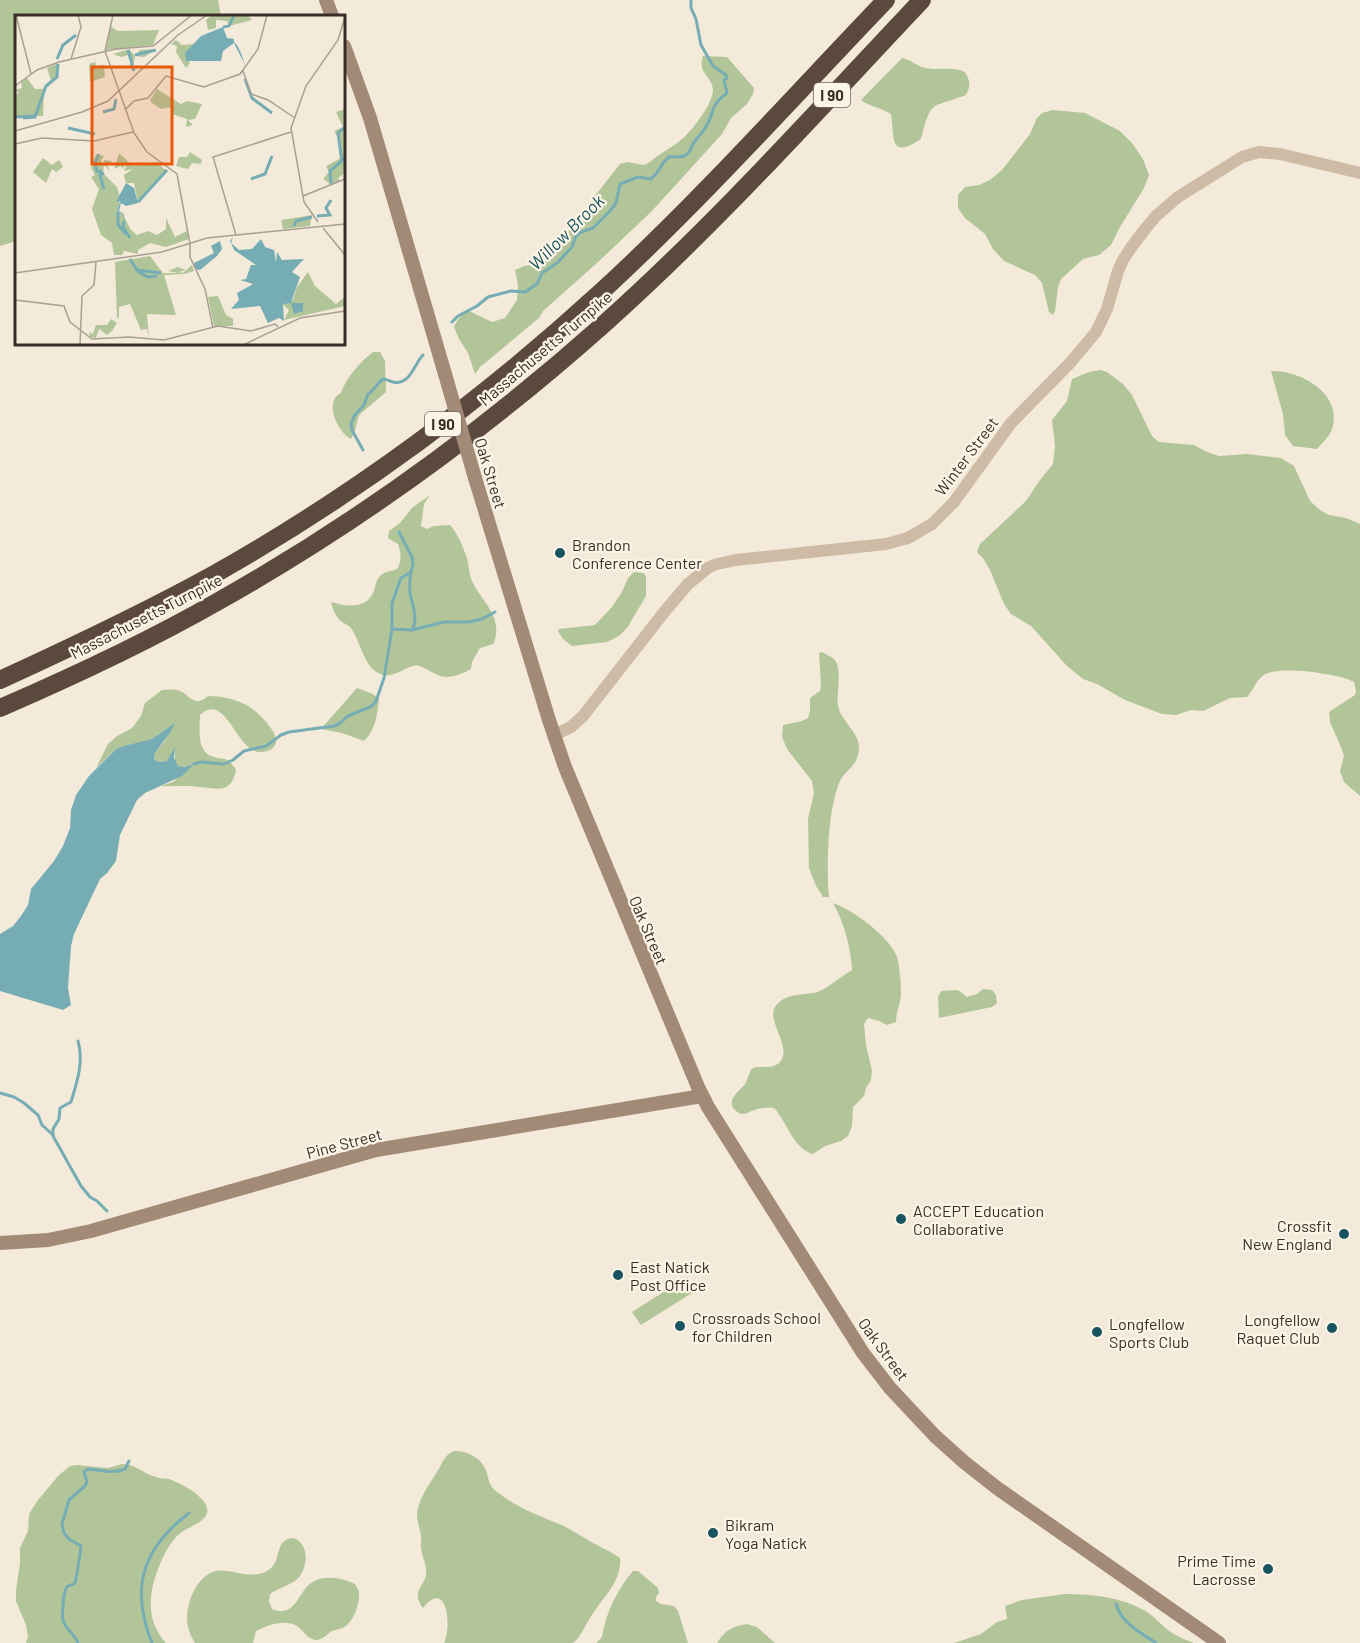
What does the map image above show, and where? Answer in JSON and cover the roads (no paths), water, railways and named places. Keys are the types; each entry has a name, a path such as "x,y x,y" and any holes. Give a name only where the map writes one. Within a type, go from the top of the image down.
{"highway":[{"name":"Massachusetts Turnpike","path":"0,680 125,622 244,556 360,483 470,404 567,323 650,246 886,0"},
{"name":"Massachusetts Turnpike","path":"0,708 115,656 217,603 334,531 419,474 474,432 555,367 673,260 922,0"}],"main road":[{"path":"326,0 332,15"},
{"name":"Oak Street","path":"345,49 376,138 475,478 554,735 582,812 702,1096 862,1353 906,1406 941,1441 980,1474 1219,1643"},
{"name":"Pine Street","path":"0,1243 48,1240 81,1234 388,1148 702,1096"}],"street":[{"name":"Winter Street","path":"554,735 571,727 583,716 688,584 709,567 736,560 886,544 916,534 942,516 1011,423 1070,363 1096,332 1107,309 1118,271 1130,249 1156,216 1178,196 1242,157 1259,152 1280,154 1360,173"}],"water":[{"path":"175,723 155,753 154,759 158,762 167,761 175,747 174,758 178,766 194,764 182,776 145,793 137,800 120,835 116,861 100,879 74,934 68,988 71,1005 63,1010 0,991 0,934 13,926 21,916 28,905 31,889 63,846 70,828 71,810 76,795 89,776 116,749 152,739"}],"waterway":[{"name":"Willow Brook","path":"452,322 488,297 511,291 525,292 537,284 542,273 557,263 572,247 579,233 593,228 610,211 616,203 620,184 638,177 651,179 669,157 682,157 690,151 706,127 717,103 727,93 724,80 727,78 726,75 713,66 701,45 691,0"},
{"name":"Willow Brook","path":"363,450 352,430 351,424 354,416 364,405 368,394 383,379 393,382 404,381 423,355"},
{"name":"Willow Brook","path":"194,764 201,762 224,764 244,751 266,746 281,735 334,726 348,716 372,706 384,678 392,629 392,603 401,578 411,572 413,565 412,557 399,532"},
{"path":"411,572 410,590 415,615 413,628"},
{"path":"392,629 412,630 444,622 469,622 482,619 495,612"},
{"name":"Willow Brook","path":"78,1041 79,1072 71,1102 60,1108 53,1136 81,1186 107,1211"},
{"path":"0,1093 24,1103 38,1115 42,1125 53,1135"},
{"name":"Willow Brook","path":"78,1643 64,1623 63,1608 66,1589 75,1583 81,1546 69,1539 64,1533 62,1524 69,1500 87,1482 84,1472 88,1469 111,1471 125,1469 129,1461"},
{"path":"152,1643 142,1605 145,1571 160,1541 189,1513"},
{"path":"1116,1604 1127,1622 1156,1643"}],"place":[{"name":"Brandon Conference Center","path":"560,553"},
{"name":"ACCEPT Education Collaborative","path":"901,1219"},
{"name":"Crossfit New England","path":"1344,1234"},
{"name":"East Natick Post Office","path":"618,1275"},
{"name":"Crossroads School for Children","path":"680,1326"},
{"name":"Longfellow Raquet Club","path":"1332,1328"},
{"name":"Longfellow Sports Club","path":"1097,1332"},
{"name":"Bikram Yoga Natick","path":"713,1533"},
{"name":"Prime Time Lacrosse","path":"1268,1569"}]}
